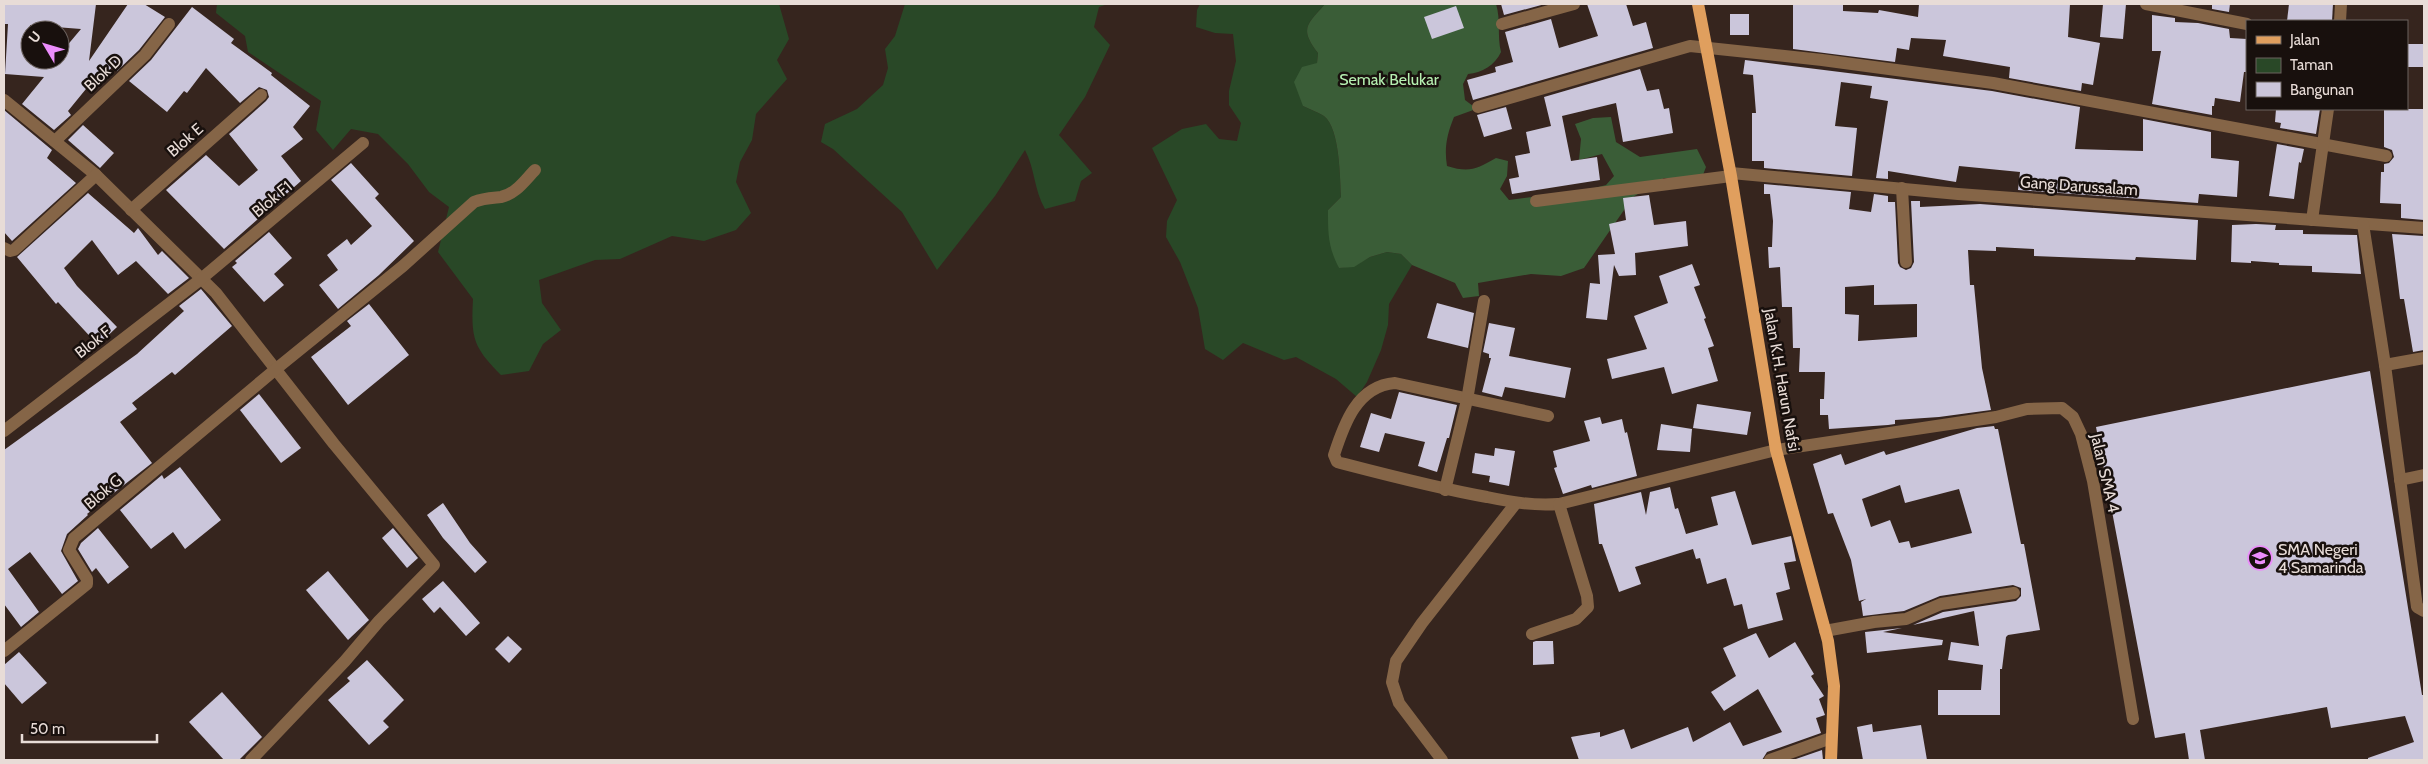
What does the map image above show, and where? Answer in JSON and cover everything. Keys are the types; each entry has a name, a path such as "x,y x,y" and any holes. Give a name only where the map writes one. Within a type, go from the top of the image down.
{"main road":[{"name":"Jalan K.H. Harun Nafsi","path":"1698,4 1731,174 1776,450 1827,636 1834,686 1831,760"}],"street":[{"path":"1502,24 1574,4"},
{"path":"2146,4 2246,24"},
{"path":"2340,20 2341,4"},
{"name":"Blok D","path":"55,141 145,55 169,24"},
{"path":"1478,107 1690,46 1822,60 1992,83 2322,146 2386,156"},
{"name":"Blok E","path":"131,210 261,95"},
{"path":"4,100 96,175 216,294 434,565 379,621 340,666 251,760"},
{"path":"2312,220 2328,110"},
{"name":"Blok F1","path":"201,279 363,143"},
{"path":"276,369 422,250 474,202 485,197 503,197 516,190 535,170"},
{"name":"Gang Darussalam","path":"1536,201 1731,174 2424,228"},
{"path":"4,248 10,252 14,250 96,175"},
{"path":"1902,188 1906,262"},
{"path":"2363,224 2385,365 2417,607 2424,611"},
{"name":"Blok F","path":"4,431 201,279"},
{"path":"1445,490 1467,400 1484,301"},
{"path":"2385,365 2424,358"},
{"name":"Blok G","path":"4,651 87,584 87,579 68,550 74,538 276,369"},
{"path":"1548,416 1394,383 1383,384 1373,388 1349,414 1334,455 1337,462 1445,490 1530,506 1559,504 1776,450"},
{"name":"Jalan SMA 4","path":"1776,450 1996,417 2027,409 2055,407 2067,411 2081,434 2093,481 2133,719"},
{"path":"2400,480 2424,475"},
{"path":"1442,760 1399,704 1392,682 1396,661 1422,623 1516,503"},
{"path":"1532,634 1576,619 1588,608 1587,596 1559,504"},
{"path":"1827,636 1874,622 1906,619 1941,604 2014,593"},
{"path":"1770,760 1831,738"}],"green space":[{"path":"217,4 779,4 789,39 777,60 787,79 756,114 752,140 740,162 736,182 751,213 736,230 704,241 672,236 620,259 595,260 539,280 542,303 561,330 543,344 529,371 501,375 479,349 476,341 473,323 473,299 438,252 449,207 429,192 408,164 378,134 351,129 333,150 316,130 321,101 248,52 245,36 216,13"},
{"path":"905,4 1108,4 1099,7 1094,27 1110,45 1085,97 1059,135 1092,173 1081,181 1075,201 1045,209 1041,202 1025,150 995,196 937,270 902,212 833,149 821,142 825,124 857,109 883,85 888,68 885,49 895,36"},
{"path":"1200,4 1325,4 1308,27 1309,38 1318,53 1317,63 1303,106 1324,116 1329,122 1336,142 1341,197 1328,210 1339,268 1354,266 1370,257 1387,252 1401,254 1412,265 1389,304 1388,325 1381,350 1367,382 1357,397 1336,379 1296,357 1284,360 1243,343 1223,360 1205,349 1198,308 1180,262 1166,237 1167,221 1177,200 1152,148 1182,129 1206,124 1219,139 1237,141 1241,123 1229,105 1229,91 1236,61 1233,34 1215,33 1196,27 1197,10"},
{"name":"Semak Belukar","path":"1325,4 1496,4 1501,52 1488,67 1468,74 1463,84 1465,100 1473,106 1498,101 1454,117 1447,141 1446,159 1447,166 1461,169 1473,169 1496,158 1508,161 1507,176 1500,189 1509,200 1587,190 1606,185 1614,176 1602,154 1579,160 1581,139 1575,124 1593,118 1611,117 1616,142 1640,157 1697,149 1706,167 1701,180 1664,178 1633,197 1584,268 1561,276 1531,274 1478,283 1479,296 1463,298 1455,283 1412,265 1401,254 1387,252 1370,257 1354,267 1339,268 1329,240 1328,226 1328,210 1341,197 1336,142 1329,122 1324,116 1303,106 1294,82 1302,67 1317,63 1318,53 1312,45 1307,32 1310,22"}],"building":[{"path":"4,4 96,4 89,61 128,4 144,4 165,17 139,50 117,71 112,67 104,77 99,73 68,111 71,115 54,130 22,104 44,77 5,74 8,24 4,24"},
{"path":"1501,4 1545,4 1504,15"},
{"path":"1587,4 1626,4 1633,26 1646,22 1653,48 1473,100 1467,80 1496,72 1495,67 1513,62 1505,32 1551,19 1559,48 1598,36"},
{"path":"1793,4 1843,4 1843,11 1878,13 1879,10 1918,17 1919,4 2070,4 2068,37 2100,43 2093,85 2082,83 2081,91 2009,78 2010,67 1943,56 1946,40 1911,38 1909,50 1897,48 1895,62 1793,49"},
{"path":"2103,4 2126,4 2123,39 2100,37"},
{"path":"2212,4 2230,4 2229,12 2212,9"},
{"path":"2289,4 2333,4 2332,20 2287,20"},
{"path":"1456,6 1464,28 1432,39 1424,17"},
{"path":"192,7 234,39 231,43 272,73 271,75 310,106 293,127 303,139 281,156 301,181 224,249 166,190 206,155 239,186 258,170 229,134 266,101 269,97 267,90 259,87 240,103 206,68 187,93 184,91 167,112 129,81 151,60"},
{"path":"1730,14 1749,14 1749,35 1730,35"},
{"path":"2152,15 2175,18 2175,22 2198,23 2229,29 2230,38 2246,39 2246,72 2244,72 2240,102 2215,98 2214,106 2212,106 2212,115 2152,104 2161,51 2152,51"},
{"path":"2408,44 2424,44 2424,67 2408,67"},
{"path":"1745,60 1992,91 2080,107 2075,149 2143,151 2143,119 2211,132 2211,158 2239,161 2237,197 2199,194 2198,203 2018,190 2020,172 1959,166 1956,182 1888,171 1888,179 1876,178 1888,101 1870,98 1872,86 1841,82 1835,126 1857,128 1852,176 1764,168 1764,161 1752,161 1752,113 1756,113 1753,75 1743,74"},
{"path":"1640,69 1647,91 1659,89 1664,109 1669,108 1673,133 1623,142 1616,103 1562,116 1571,161 1597,157 1600,180 1512,194 1509,179 1519,177 1515,156 1530,153 1526,132 1551,126 1544,97"},
{"path":"1506,107 1512,129 1484,137 1477,115"},
{"path":"2424,109 2424,220 2401,218 2401,204 2380,203 2381,172 2384,172 2384,164 2389,163 2394,157 2392,150 2384,147 2384,110"},
{"path":"4,110 52,150 47,158 76,183 12,241 4,232"},
{"path":"2276,110 2320,110 2316,134 2280,128 2281,123 2275,122"},
{"path":"83,125 114,153 100,168 68,140"},
{"path":"2277,144 2304,149 2301,163 2299,162 2294,199 2269,196"},
{"path":"351,163 379,194 375,198 414,241 379,275 338,309 319,285 338,270 327,255 347,239 351,245 372,226 331,180"},
{"path":"1764,184 1851,192 1849,209 1871,212 1874,194 1888,196 1888,202 1895,202 1898,263 1900,267 1906,270 1911,268 1914,262 1911,201 1920,201 1920,207 1980,204 2198,220 2196,260 2136,257 2135,260 2034,256 2034,249 1996,247 1996,251 1968,250 1970,285 1974,285 1982,368 1991,410 1939,417 1895,420 1895,424 1888,425 1829,429 1828,415 1820,415 1820,399 1824,399 1825,372 1799,372 1800,348 1793,348 1792,307 1782,307 1780,267 1769,268 1768,247 1772,247 1773,221 1770,194 1764,194","holes":["1874,285 1874,305 1917,304 1917,337 1858,341 1859,315 1845,314 1845,287"]},
{"path":"88,193 134,233 138,228 158,255 162,251 189,278 168,294 136,261 118,275 92,240 64,268 77,286 117,327 98,345 58,302 56,304 17,257"},
{"path":"1649,195 1654,225 1686,221 1688,246 1635,253 1636,275 1619,276 1614,265 1607,320 1586,318 1590,283 1600,284 1598,255 1615,254 1609,224 1626,220 1623,198"},
{"path":"2232,225 2276,225 2275,230 2303,230 2303,234 2357,235 2361,274 2312,272 2312,266 2279,265 2279,263 2251,261 2251,263 2231,262"},
{"path":"269,232 292,258 274,274 284,285 264,302 232,267 237,263 235,261"},
{"path":"2392,234 2424,236 2424,350 2413,352 2404,299 2400,299"},
{"path":"1692,264 1700,285 1694,287 1714,346 1708,348 1718,381 1672,394 1664,367 1612,379 1607,359 1647,349 1634,316 1668,303 1659,276"},
{"path":"201,289 232,326 175,375 172,372 132,403 137,409 120,422 152,463 87,514 67,534 61,551 78,581 62,594 30,552 8,569 39,612 21,627 4,604 4,450 137,354 184,311 179,306"},
{"path":"1437,303 1474,313 1468,348 1427,338"},
{"path":"369,304 409,355 348,405 311,357 351,326 347,321"},
{"path":"1489,323 1515,328 1509,356 1571,368 1565,398 1505,387 1502,397 1482,392 1491,358 1489,358 1489,354 1483,352"},
{"name":"SMA Negeri 4 Samarinda","path":"2370,371 2422,695 2424,695 2424,760 2368,760 2368,758 2414,742 2405,716 2331,728 2327,707 2200,730 2205,760 2189,760 2185,733 2155,738 2096,427"},
{"path":"1399,392 1457,405 1449,438 1447,438 1437,472 1418,466 1425,442 1385,433 1379,452 1360,447 1371,413 1391,419"},
{"path":"259,394 301,448 281,463 240,410"},
{"path":"1697,404 1751,412 1747,435 1693,428"},
{"path":"1600,417 1602,424 1622,419 1625,433 1627,432 1637,476 1592,488 1591,485 1563,494 1554,468 1557,467 1553,451 1590,441 1584,421"},
{"path":"1661,424 1692,429 1690,452 1657,450"},
{"path":"1994,426 1995,429 1998,429 2021,544 2024,544 2040,630 2008,635 2006,637 2002,669 2000,669 2000,715 1938,715 1938,690 1981,690 1983,665 1948,660 1951,642 1979,646 1974,611 1913,625 1943,612 2016,601 2021,596 2021,588 2013,585 1940,596 1904,611 1863,616 1861,602 1866,599 1859,601 1851,560 1833,513 1828,514 1813,464 1841,454 1845,465 1884,451 1886,455 1977,428","holes":["1900,485 1905,503 1959,489 1972,533 1911,548 1909,541 1899,543 1890,520 1871,527 1862,499"]},
{"path":"1495,448 1515,451 1509,486 1489,482 1490,476 1472,473 1475,453 1494,456"},
{"path":"180,467 221,520 185,549 173,532 151,549 120,510 162,475 164,479"},
{"path":"1670,487 1675,509 1678,508 1686,534 1718,525 1711,497 1735,491 1752,545 1791,536 1796,561 1784,563 1790,589 1776,593 1783,620 1748,629 1742,604 1734,606 1726,578 1707,584 1700,558 1696,559 1693,549 1635,567 1641,584 1619,592 1602,544 1599,544 1594,504 1641,492 1646,515 1650,492"},
{"path":"443,503 470,543 487,562 475,573 443,538 427,515"},
{"path":"98,528 129,567 108,584 96,568 92,572 78,549 81,543"},
{"path":"393,528 418,558 407,568 382,538"},
{"path":"328,571 369,620 348,640 306,590"},
{"path":"443,581 480,623 466,636 440,607 434,613 422,599"},
{"path":"1902,628 1883,632 1943,640 1942,645 1867,653 1865,632"},
{"path":"1756,633 1769,658 1795,642 1814,674 1811,676 1824,696 1819,699 1825,715 1816,718 1821,733 1767,752 1762,760 1579,760 1571,737 1600,732 1600,737 1624,729 1631,749 1688,727 1693,742 1730,722 1743,746 1782,732 1758,689 1724,711 1711,692 1736,676 1723,648"},
{"path":"508,636 522,649 509,663 495,649"},
{"path":"1553,641 1554,664 1533,665 1533,642"},
{"path":"19,652 47,683 22,704 4,683 4,665"},
{"path":"367,660 404,700 383,721 389,727 369,745 328,700 350,681 347,678"},
{"path":"222,692 262,737 239,760 224,760 189,722"},
{"path":"1872,724 1873,732 1921,725 1927,760 1863,760 1857,727"},
{"path":"1822,750 1823,760 1793,760"}],"place":[{"name":"SMA Negeri 4 Samarinda","path":"2260,558"}]}
